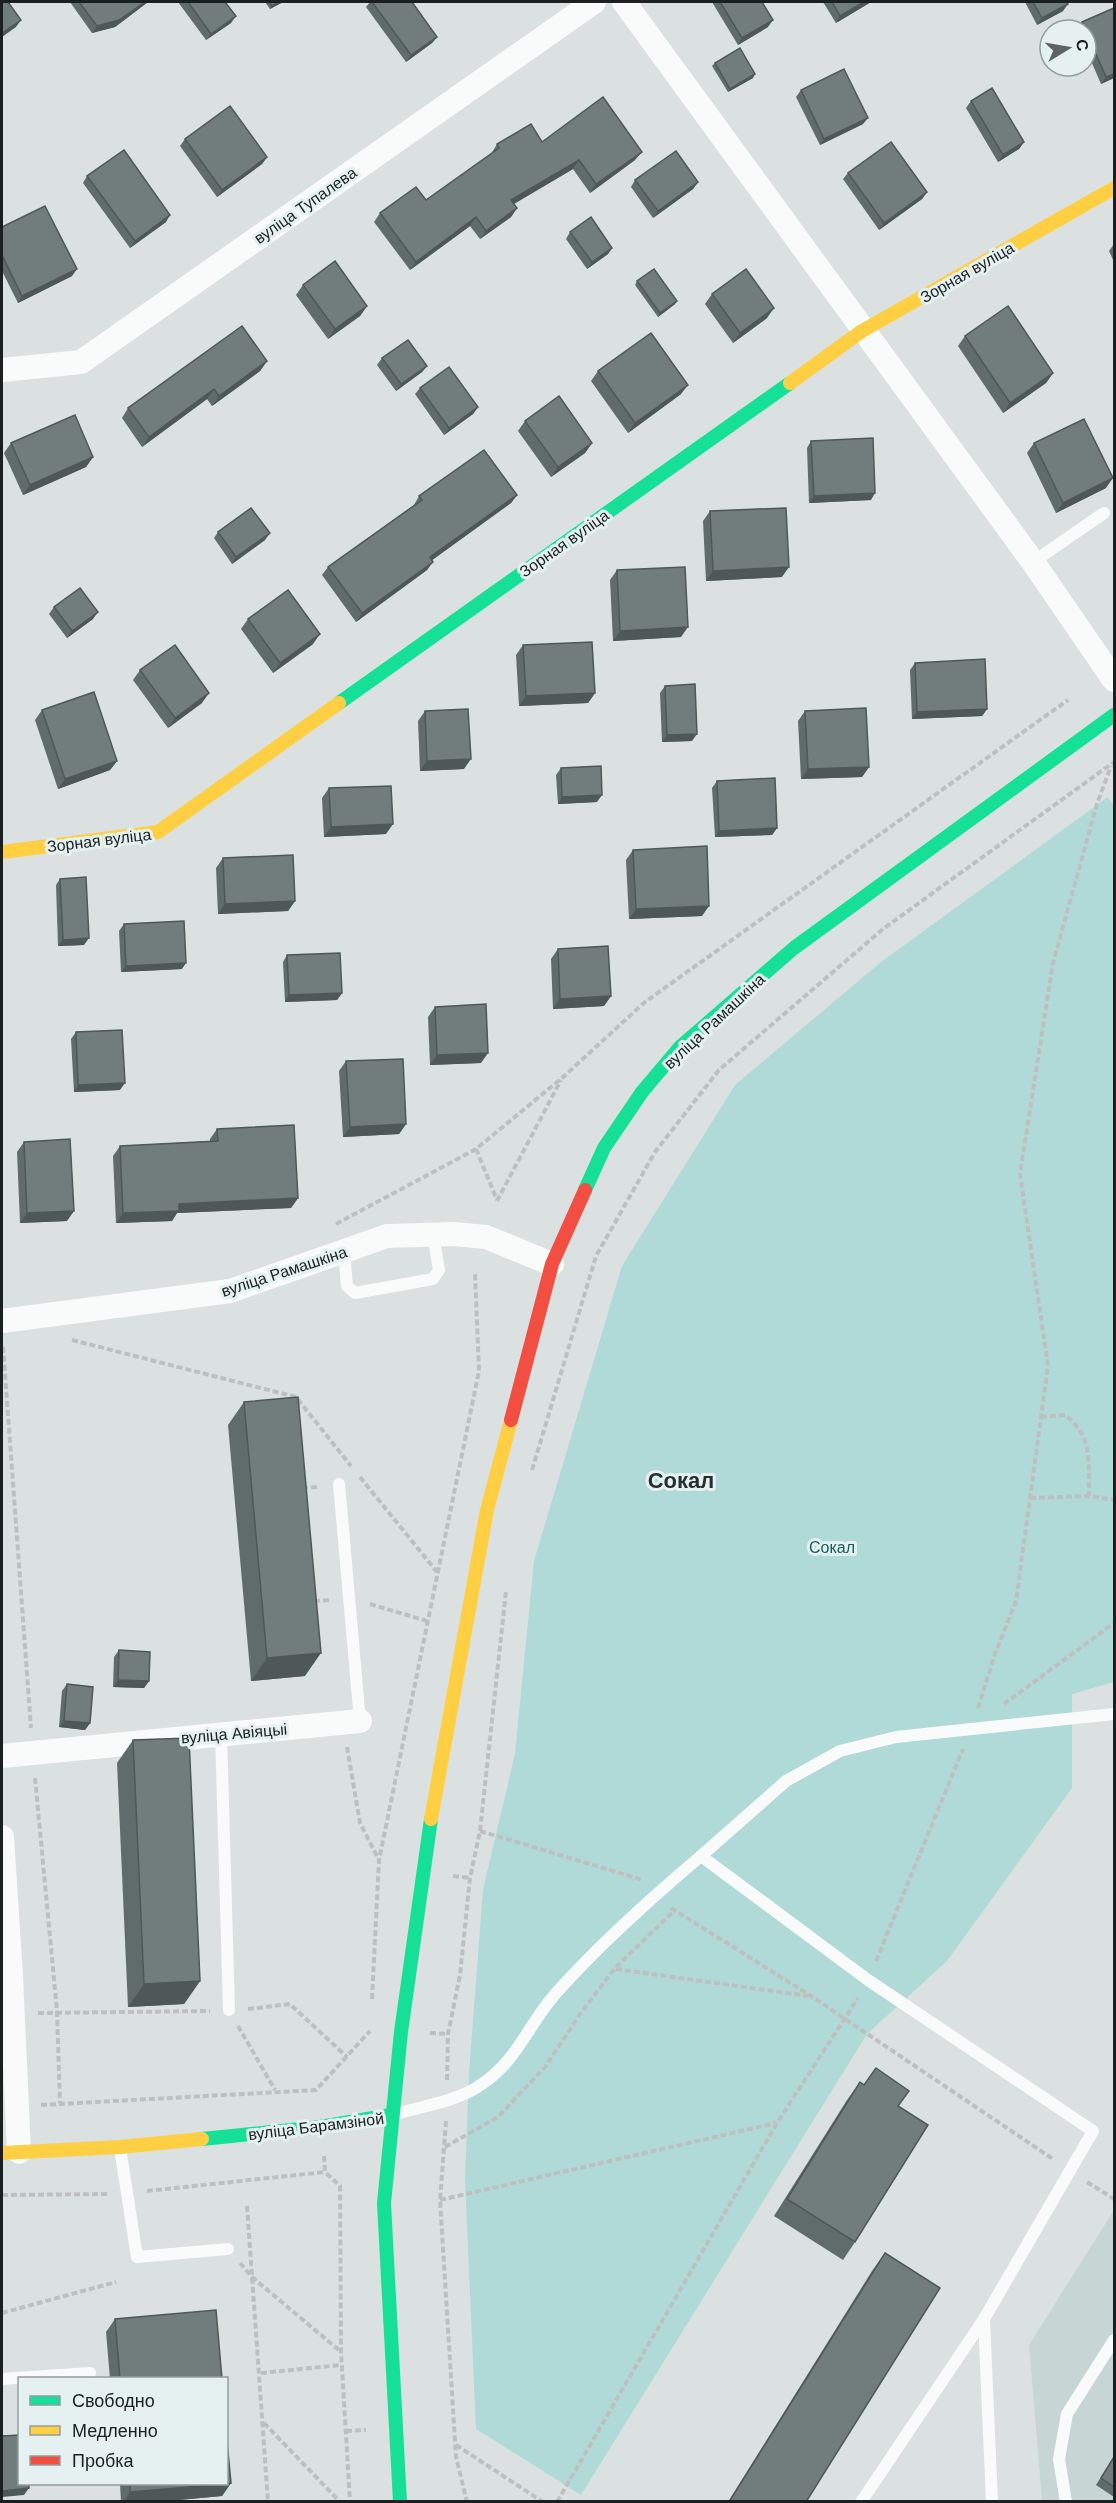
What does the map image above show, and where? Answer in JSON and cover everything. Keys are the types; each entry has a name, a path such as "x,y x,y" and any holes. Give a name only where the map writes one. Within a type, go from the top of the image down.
{"street":[{"name":"вуліца Тупалева","path":"2,370 81,362 594,2"},
{"path":"624,2 862,331 1033,562 1114,680"},
{"name":"Зорная вуліца","path":"2,852 158,832 862,331 1114,188"},
{"name":"вуліца Рамашкіна","path":"2,1333 230,1291 387,1236 486,1237 552,1264 604,1148 642,1092 680,1047 794,948 1114,715"},
{"path":"391,2115 422,1874 487,1510 552,1264"},
{"name":"вуліца Авіяцыі","path":"2,1756 351,1722"},
{"path":"2,1837 6,1976 13,2015 16,2107 10,2152"},
{"name":"вуліца Барамзіной","path":"10,2152 120,2147 320,2127 391,2115 384,2204 400,2502"}],"lane":[{"path":"1033,562 1104,513"},
{"path":"344,1251 347,1286 355,1293 433,1279 439,1270 433,1235"},
{"path":"339,1485 350,1598 351,1722"},
{"path":"391,2115 447,2099 480,2086 506,2066 555,1994 604,1942 786,1781 840,1751 896,1737 972,1727 1114,1714"},
{"path":"221,1734 229,2010"},
{"path":"701,1856 868,1980 1093,2131 984,2319 861,2502"},
{"path":"120,2147 125,2193 137,2257 228,2249"},
{"path":"984,2319 992,2502"},
{"path":"1066,2502 1059,2459 1067,2414 1114,2340"},
{"path":"31,2377 90,2373"},
{"path":"2,2379 18,2378"}],"path":[{"path":"327,1230 377,1200 476,1149 562,1078 645,1002 1068,700"},
{"path":"557,2502 777,2123 846,2020 868,1980 972,1727 994,1657 1016,1601 1048,1366 1020,1174 1053,963 1097,804 1114,764"},
{"path":"532,1472 596,1256 655,1152 719,1070 883,928 1114,764"},
{"path":"476,1149 497,1201 562,1078"},
{"path":"372,2007 379,1860 479,1371 475,1273"},
{"path":"2,1333 33,1753 57,2011 60,2103"},
{"path":"69,1339 296,1397 437,1572"},
{"path":"1041,1418 1065,1415 1078,1425 1088,1443 1089,1496"},
{"path":"1030,1498 1089,1496 1114,1500"},
{"path":"448,2034 460,1975 470,1878 480,1830 506,1586"},
{"path":"309,1602 350,1598 427,1621"},
{"path":"972,1727 1114,1623"},
{"path":"351,1722 360,1823 379,1860"},
{"path":"480,1830 642,1879 674,1911 812,1996 1114,2199"},
{"path":"445,2147 498,2117 545,2067 580,2013 615,1968 674,1911"},
{"path":"615,1968 812,1996"},
{"path":"13,2015 57,2011 229,2010 290,2004 347,2057"},
{"path":"229,2010 275,2090"},
{"path":"16,2107 275,2090 316,2090 370,2030"},
{"path":"467,2502 455,2445 440,2200 777,2123"},
{"path":"2,2195 125,2193 326,2172"},
{"path":"247,2205 261,2373 268,2502"},
{"path":"340,2205 341,2365 350,2502"},
{"path":"228,2249 252,2277 341,2351"},
{"path":"2,2313 116,2282"},
{"path":"261,2373 341,2365"},
{"path":"264,2423 340,2502"},
{"path":"455,2445 543,2502"}],"shaded area":[{"path":"1114,2210 1114,2501 1042,2501 1029,2345"}],"green space":[{"name":"Сокал","path":"1108,797 1114,806 1114,1682 1072,1694 1072,1788 947,1961 867,2034 581,2495 476,2429 465,2180 469,2073 483,1890 515,1754 534,1561 622,1266 735,1085 881,962"}],"building":[{"path":"2,2 8,2 21,20 2,33"},
{"path":"79,2 145,2 119,20 97,26"},
{"path":"188,2 225,2 236,16 211,34"},
{"path":"372,2 412,2 437,37 411,55"},
{"path":"720,2 762,2 773,20 742,38"},
{"path":"832,2 864,2 840,16"},
{"path":"1033,2 1066,2 1068,4 1042,18"},
{"path":"1114,8 1114,74 1106,77 1098,59 1098,18 1091,18"},
{"path":"740,48 755,74 730,89 715,63"},
{"path":"844,69 868,118 824,139 801,90"},
{"path":"992,88 1024,142 1003,155 971,101"},
{"path":"603,97 642,152 596,184 579,160 511,200 517,208 486,231 476,217 416,262 380,213 416,187 426,200 499,148 497,144 531,124 542,142"},
{"path":"230,106 267,157 222,190 185,139"},
{"path":"891,142 927,192 884,223 848,173"},
{"path":"124,150 170,215 135,241 87,176"},
{"path":"676,151 698,182 658,211 635,180"},
{"path":"45,206 77,269 22,296 2,255 2,227"},
{"path":"591,217 612,248 592,262 570,232"},
{"path":"335,261 367,306 335,329 303,285"},
{"path":"654,269 677,301 660,313 637,281"},
{"path":"746,269 774,308 740,333 712,294"},
{"path":"1008,306 1053,373 1010,403 965,336"},
{"path":"242,326 267,361 219,396 214,389 149,437 128,408"},
{"path":"651,333 688,385 635,423 598,371"},
{"path":"408,340 427,366 401,384 382,358"},
{"path":"449,367 478,407 449,428 420,388"},
{"path":"559,396 592,443 558,467 525,421"},
{"path":"75,415 93,457 30,485 11,443"},
{"path":"1084,419 1113,478 1063,503 1034,443"},
{"path":"873,438 875,493 814,496 811,441"},
{"path":"484,450 517,495 430,557 433,562 362,613 328,567 422,500 419,496"},
{"path":"251,508 270,533 236,557 218,532"},
{"path":"786,508 789,567 713,571 710,511"},
{"path":"685,567 688,627 620,631 617,570"},
{"path":"80,588 98,612 72,631 54,607"},
{"path":"288,590 320,634 280,663 248,619"},
{"path":"592,642 595,693 526,696 523,645"},
{"path":"175,645 209,693 175,718 140,670"},
{"path":"985,659 987,709 917,712 915,663"},
{"path":"695,684 697,734 667,735 665,686"},
{"path":"94,692 117,761 65,779 42,710"},
{"path":"866,708 869,767 808,769 805,711"},
{"path":"468,709 471,759 427,761 425,711"},
{"path":"601,766 602,795 562,797 561,768"},
{"path":"775,778 777,828 719,831 717,781"},
{"path":"391,786 393,824 331,827 329,788"},
{"path":"707,846 709,906 636,909 633,850"},
{"path":"293,855 295,901 225,904 223,858"},
{"path":"86,877 89,938 63,940 60,879"},
{"path":"184,921 186,963 126,966 124,924"},
{"path":"608,946 611,996 560,999 558,949"},
{"path":"340,953 342,993 289,995 287,955"},
{"path":"486,1004 488,1053 437,1055 435,1007"},
{"path":"122,1030 125,1083 78,1085 76,1032"},
{"path":"403,1059 406,1124 350,1127 346,1061"},
{"path":"294,1125 298,1198 179,1204 179,1211 123,1213 120,1146 218,1141 217,1129"},
{"path":"70,1139 74,1211 27,1213 24,1142"},
{"path":"298,1397 321,1653 267,1658 244,1402"},
{"path":"119,1650 150,1652 149,1681 118,1680"},
{"path":"67,1684 93,1687 90,1723 64,1721"},
{"path":"189,1738 200,1981 144,1984 133,1740"},
{"path":"876,2068 909,2091 898,2106 928,2125 855,2242 787,2199 860,2082 864,2085"},
{"path":"885,2253 940,2288 806,2502 729,2502"},
{"path":"216,2310 222,2377 120,2377 115,2319"},
{"path":"18,2435 18,2485 29,2485 29,2488 2,2491 2,2436"},
{"path":"228,2452 231,2483 228,2483"},
{"path":"1114,2457 1114,2487 1101,2478"},
{"path":"130,2485 211,2485 130,2492"}],"traffic: fast":[{"path":"339,703 790,383"},
{"path":"585,1190 604,1148 642,1092 680,1047 794,948 1114,715"},
{"path":"400,2502 384,2203 401,2032 431,1819"},
{"path":"202,2139 320,2127 391,2115"}],"traffic: slow":[{"path":"790,383 862,331 1114,188"},
{"path":"2,852 158,832 339,703"},
{"path":"431,1819 487,1510 511,1420"},
{"path":"2,2153 120,2147 202,2139"}],"traffic: jam":[{"path":"511,1420 552,1264 585,1190"}],"district":[{"name":"Сокал","path":"681,1480"}]}
